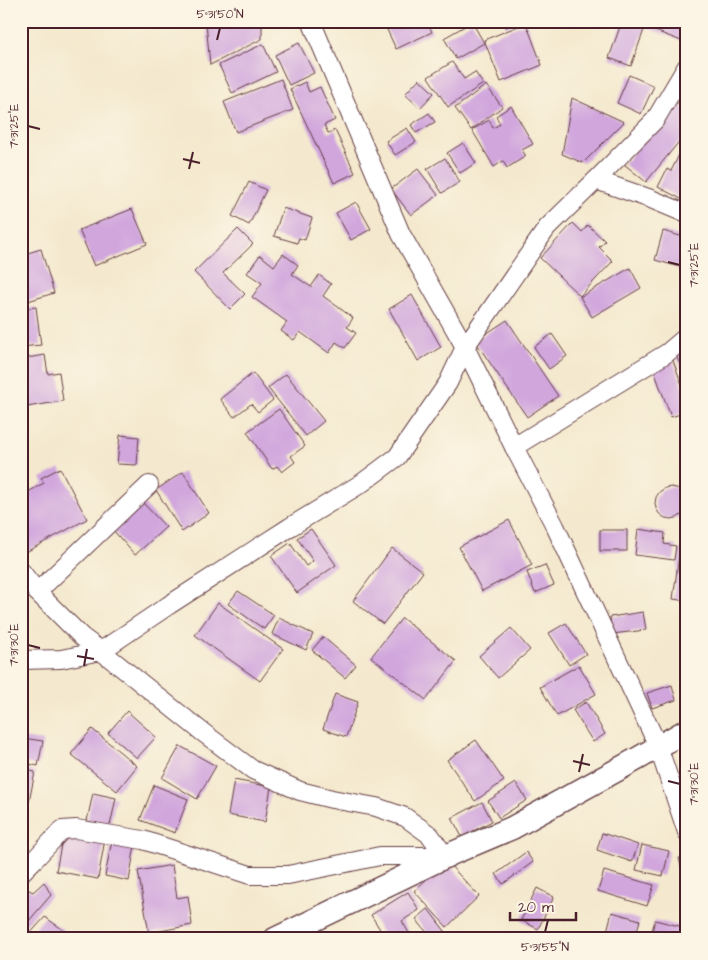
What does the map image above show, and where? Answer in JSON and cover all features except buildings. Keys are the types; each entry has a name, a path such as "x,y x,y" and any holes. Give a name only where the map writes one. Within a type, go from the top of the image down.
{"street":[{"path":"311,21 401,234 465,347 555,526 658,746 687,832"},
{"path":"21,660 61,660 101,650 290,527 362,483 397,457 448,383 465,347 548,228 655,120 687,66"},
{"path":"596,180 687,214"},
{"path":"514,447 667,353 687,336"},
{"path":"37,592 149,485"},
{"path":"21,571 37,592 82,637 253,770 300,791 376,807 405,818 430,836 449,854"},
{"path":"275,939 449,854 512,828 637,760 687,730"},
{"path":"21,873 62,830 76,828 143,840 250,875 288,875 380,856 449,854"}]}
